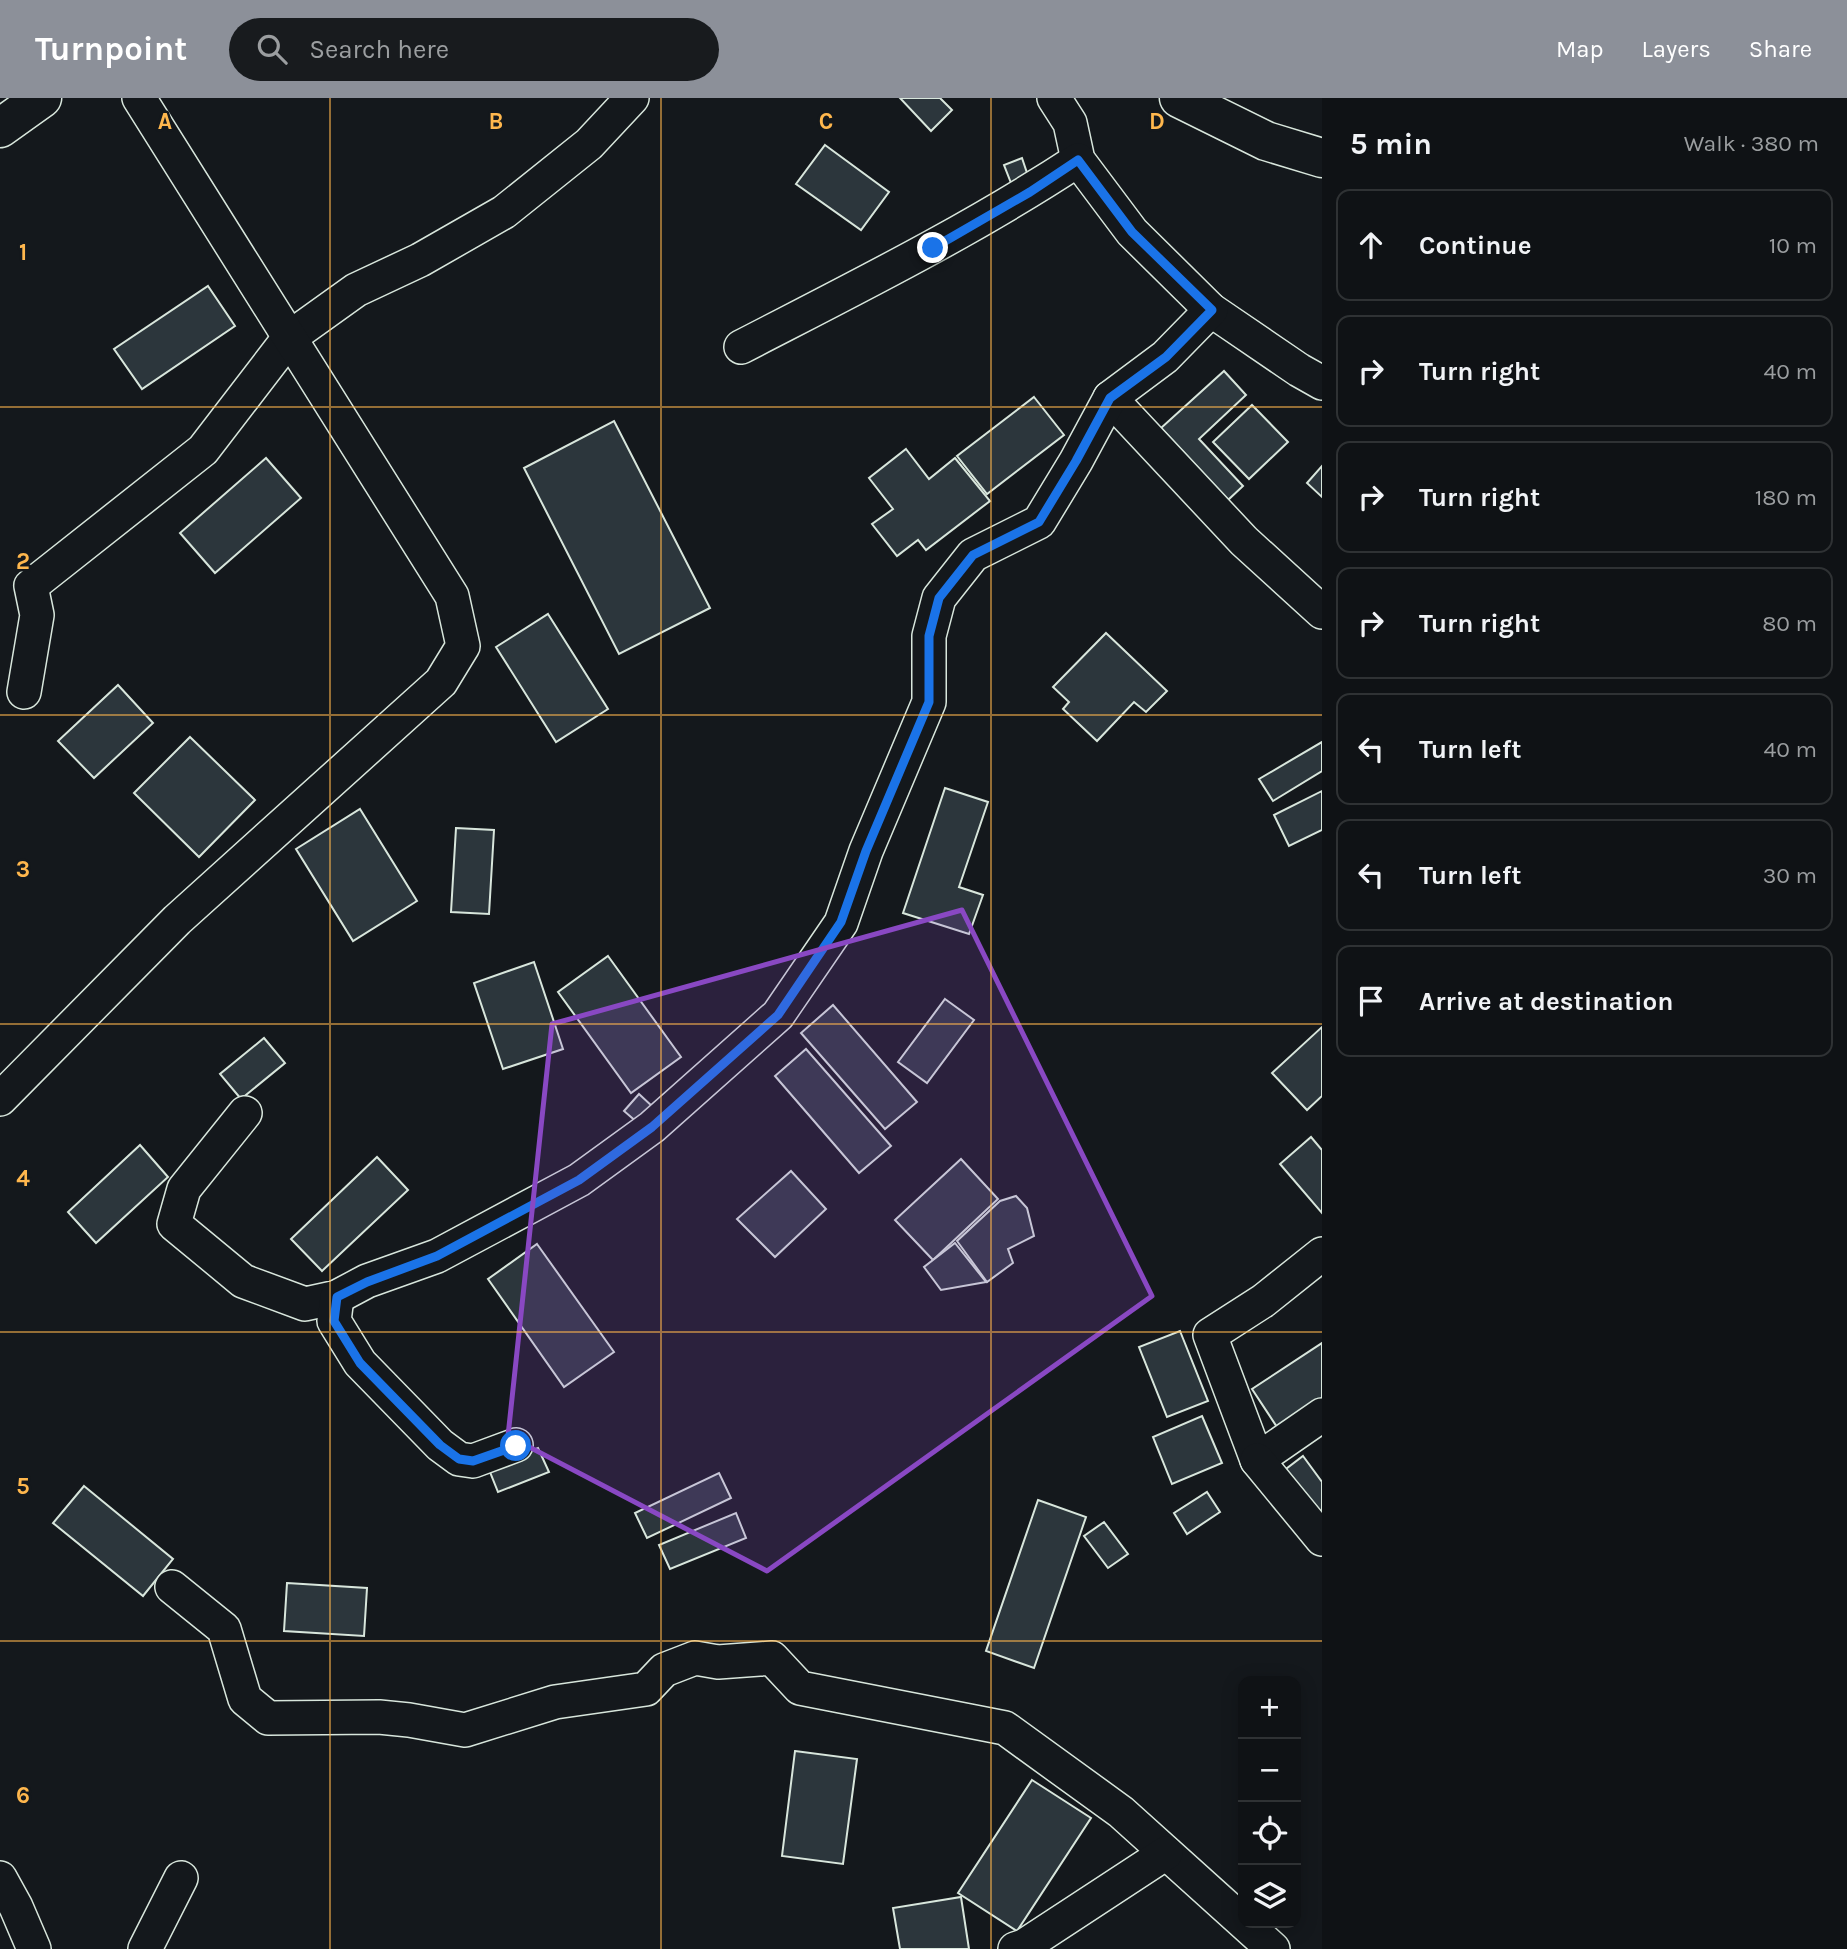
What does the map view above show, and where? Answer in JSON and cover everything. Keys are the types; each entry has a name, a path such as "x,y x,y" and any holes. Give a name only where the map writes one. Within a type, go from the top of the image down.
{"highway":[{"path":"0,128 42,98"},
{"path":"1179,98 1266,141 1322,158"}],"street":[{"path":"0,1099 177,920 441,682 463,646 452,596 139,98"},
{"path":"24,692 37,615 31,586 202,450 289,338 356,290 420,260 504,212 589,144 632,98"},
{"path":"1054,98 1070,123 1078,160 1132,232 1212,310 1322,383"},
{"path":"741,347 933,248 1030,192 1078,160"},
{"path":"245,1113 184,1189 174,1224 243,1281 305,1304 337,1297 367,1282 437,1256 579,1180 652,1127 778,1015 841,922 866,851 929,702 929,636 939,598 973,555 1039,522 1110,398 1166,357 1212,310"},
{"path":"1110,398 1244,541 1322,612"},
{"path":"1322,1254 1264,1301 1210,1335 1257,1461 1322,1539"},
{"path":"337,1297 334,1321 360,1363 440,1445 459,1459 473,1461 516,1446"},
{"path":"1257,1461 1322,1415"},
{"path":"172,1587 224,1629 245,1699 268,1718 379,1717 465,1730 555,1702 646,1689 664,1670 695,1658 718,1662 772,1658 800,1688 1005,1728 1121,1812 1273,1949"},
{"path":"1015,1949 1101,1898 1166,1853"},
{"path":"0,1878 34,1949"},
{"path":"145,1949 181,1878"}],"highlighted area":[{"path":"962,910 1152,1296 767,1571 508,1436 552,1024"}],"building":[{"path":"900,98 940,98 952,110 931,131"},
{"path":"825,145 889,192 861,230 796,184"},
{"path":"1022,158 1028,176 1011,183 1004,165"},
{"path":"208,286 235,326 142,389 114,349"},
{"path":"1224,371 1246,395 1199,439 1243,486 1228,500 1161,428"},
{"path":"1034,397 1064,435 987,494 957,456"},
{"path":"1252,405 1288,442 1249,479 1213,442"},
{"path":"614,421 710,608 619,654 524,468"},
{"path":"906,449 929,479 955,458 990,501 926,550 918,540 897,556 872,524 893,509 869,478"},
{"path":"266,458 301,498 215,573 180,533"},
{"path":"1322,466 1322,497 1307,483"},
{"path":"548,614 608,709 556,742 496,647"},
{"path":"1106,633 1167,691 1146,712 1134,702 1097,741 1063,709 1069,702 1053,687"},
{"path":"118,685 153,723 94,778 58,741"},
{"path":"190,737 255,800 199,857 134,793"},
{"path":"1322,742 1322,771 1273,801 1259,779"},
{"path":"945,788 988,802 959,887 983,895 969,934 903,913"},
{"path":"1322,791 1322,830 1289,846 1274,815"},
{"path":"360,809 417,901 353,941 296,849"},
{"path":"456,828 494,830 489,914 451,912"},
{"path":"608,956 681,1057 631,1093 558,992"},
{"path":"534,962 563,1049 503,1069 474,983"},
{"path":"945,999 974,1020 927,1083 898,1062"},
{"path":"833,1005 917,1102 885,1129 801,1033"},
{"path":"1322,1027 1322,1096 1307,1110 1272,1073"},
{"path":"264,1038 285,1063 241,1099 220,1074"},
{"path":"806,1049 891,1146 859,1173 775,1076"},
{"path":"639,1094 653,1107 638,1123 624,1111"},
{"path":"1311,1137 1322,1150 1322,1213 1280,1164"},
{"path":"140,1145 168,1177 96,1243 68,1212"},
{"path":"377,1157 408,1190 322,1271 291,1239"},
{"path":"961,1159 998,1199 933,1260 895,1220"},
{"path":"791,1171 826,1209 775,1257 737,1219"},
{"path":"1016,1196 1027,1208 1034,1236 1008,1249 1013,1263 987,1282 957,1241 1000,1201"},
{"path":"955,1243 986,1282 941,1290 924,1267"},
{"path":"537,1244 614,1352 564,1387 488,1279"},
{"path":"1180,1331 1208,1401 1167,1417 1139,1347"},
{"path":"1322,1343 1322,1398 1277,1427 1252,1389"},
{"path":"1202,1416 1222,1463 1172,1484 1153,1437"},
{"path":"538,1448 549,1472 498,1492 488,1467"},
{"path":"1303,1456 1322,1482 1322,1526 1282,1472"},
{"path":"719,1473 731,1498 647,1538 635,1513"},
{"path":"84,1486 173,1559 143,1596 53,1523"},
{"path":"1207,1492 1220,1512 1187,1534 1174,1513"},
{"path":"1038,1500 1086,1517 1034,1668 986,1651"},
{"path":"736,1513 746,1538 670,1569 659,1545"},
{"path":"1104,1522 1128,1554 1108,1568 1084,1536"},
{"path":"287,1583 367,1588 364,1636 284,1631"},
{"path":"795,1751 857,1759 843,1864 782,1856"},
{"path":"1032,1780 1091,1818 1017,1931 958,1893"},
{"path":"961,1897 969,1949 900,1949 893,1908"}],"route":[{"path":"516,1446 473,1461 459,1459 440,1445 360,1363 334,1321 337,1297 367,1282 437,1256 579,1180 652,1127 778,1015 841,922 866,851 929,702 929,636 939,598 973,555 1039,522 1110,398 1166,357 1212,310 1132,232 1078,160 1030,192 933,248"}]}
